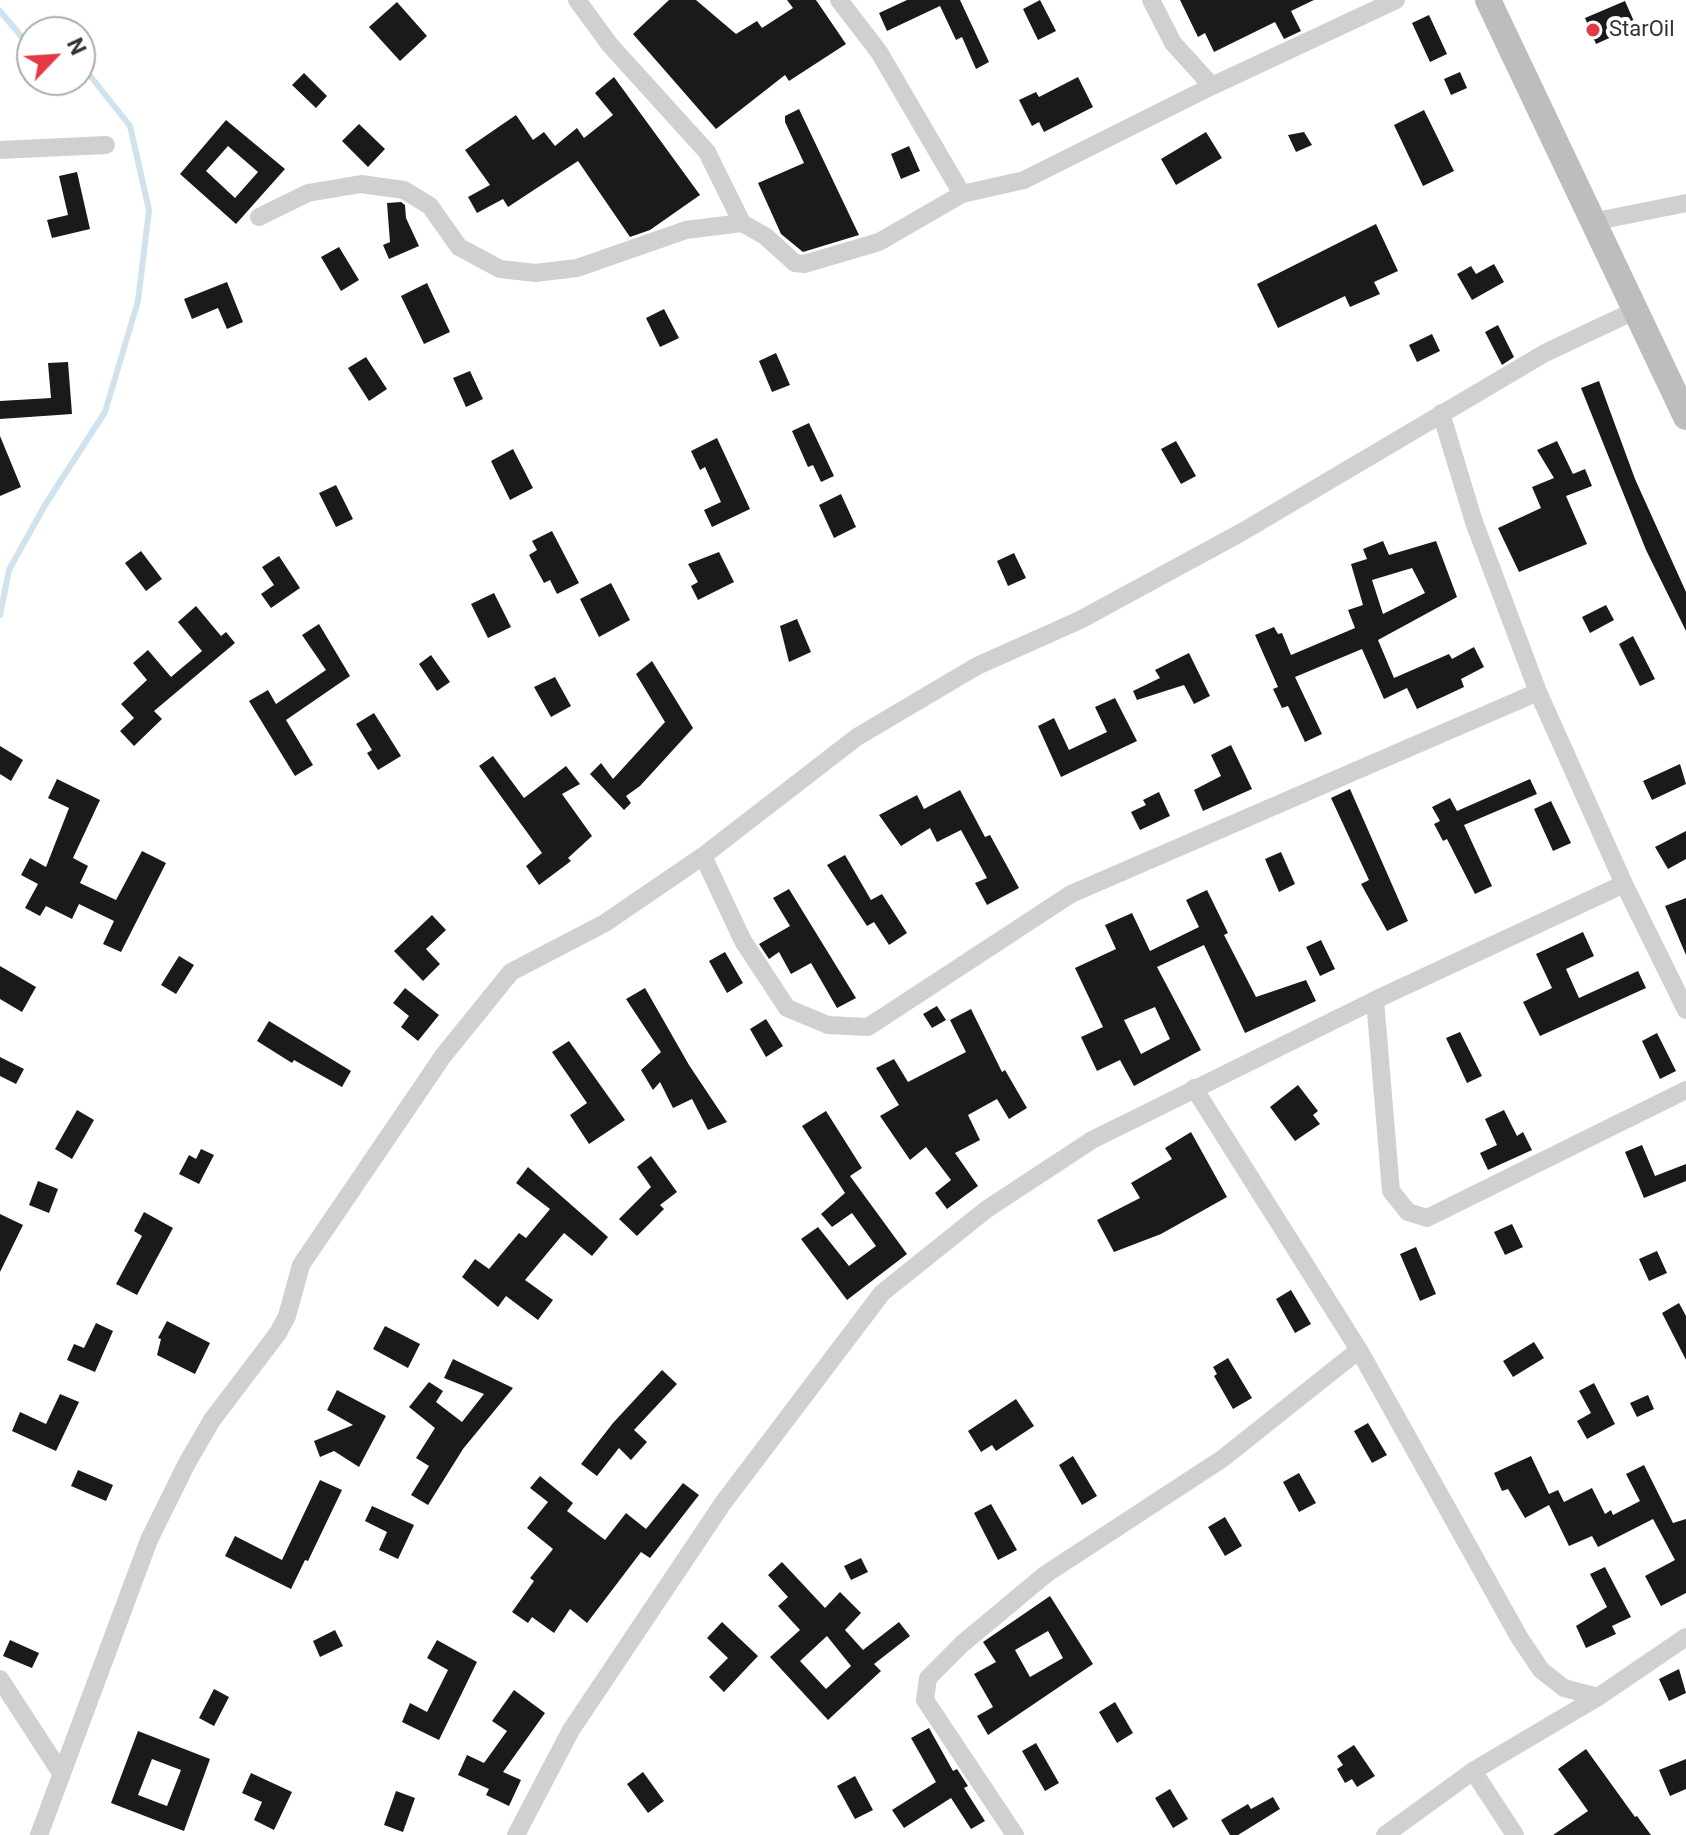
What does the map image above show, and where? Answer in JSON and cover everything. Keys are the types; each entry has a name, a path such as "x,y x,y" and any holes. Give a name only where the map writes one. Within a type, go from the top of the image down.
{"main road":[{"path":"1488,0 1686,417"}],"street":[{"path":"577,0 610,45 707,152 742,223 765,236 795,263 804,264 879,242 962,194 1024,180 1212,86 1396,0"},
{"path":"839,0 879,52 962,194"},
{"path":"1151,0 1173,43 1212,86"},
{"path":"0,150 106,145"},
{"path":"259,217 308,193 361,184 404,190 430,206 459,247 500,269 535,273 577,268 686,230 742,223"},
{"path":"1592,222 1686,203"},
{"path":"39,1835 149,1540 187,1463 212,1420 278,1333 301,1265 443,1056 511,972 605,923 703,856 857,737 977,666 1080,620 1242,532 1545,353 1634,311"},
{"path":"1441,413 1474,522 1538,692 1624,884 1686,1010"},
{"path":"703,856 743,941 787,1008 828,1025 868,1027 1071,894 1538,692"},
{"path":"516,1835 571,1730 723,1503 882,1293 987,1209 1079,1148 1194,1088 1329,1026 1375,1000 1624,884"},
{"path":"1375,1000 1391,1191 1408,1212 1427,1218 1686,1090"},
{"path":"1194,1088 1359,1350 1526,1648 1541,1670 1564,1688 1598,1697"},
{"path":"1015,1835 925,1700 928,1678 962,1644 1046,1574 1222,1459 1359,1350"},
{"path":"1385,1835 1473,1771 1598,1697 1686,1637"},
{"path":"0,1679 61,1773"},
{"path":"1473,1771 1515,1835"}],"building":[{"path":"669,0 696,0 736,34 757,21 762,28 793,8 787,0 816,0 846,44 789,81 785,75 716,129 633,34"},
{"path":"907,0 960,0 989,62 976,69 962,37 956,40 940,6 887,31 879,13"},
{"path":"1040,0 1056,31 1038,40 1023,9"},
{"path":"1180,0 1314,0 1291,11 1301,31 1284,39 1275,22 1214,52 1205,33 1198,37"},
{"path":"1625,1 1636,26 1596,44 1585,18"},
{"path":"397,2 427,36 400,61 369,27"},
{"path":"1429,15 1447,54 1430,62 1412,23"},
{"path":"1460,72 1467,88 1451,95 1444,79"},
{"path":"304,73 327,96 316,108 292,85"},
{"path":"614,77 700,195 650,230 630,237 578,161 508,207 503,199 477,213 468,197 490,185 465,150 516,115 533,140 544,132 555,146 577,128 584,138 613,115 595,93"},
{"path":"1078,77 1093,107 1044,132 1039,122 1032,126 1019,100 1036,92 1039,97"},
{"path":"799,109 859,235 803,252 781,234 758,183 804,163 785,122 785,116"},
{"path":"1424,110 1454,171 1423,186 1394,125"},
{"path":"226,120 285,169 236,224 180,174","holes":["228,146 258,172 235,198 206,171"]},
{"path":"359,124 385,149 368,167 342,141"},
{"path":"1206,132 1222,158 1176,185 1161,159"},
{"path":"1304,132 1312,145 1296,152 1288,135"},
{"path":"909,146 920,171 901,179 891,154"},
{"path":"77,172 90,229 52,238 47,220 68,215 59,176"},
{"path":"401,202 405,205 406,218 419,246 389,259 383,245 390,242 387,203"},
{"path":"1376,224 1398,271 1374,282 1380,294 1350,307 1345,296 1278,328 1257,284"},
{"path":"339,247 359,280 341,291 321,257"},
{"path":"1494,264 1504,282 1472,300 1457,274 1471,266 1476,274"},
{"path":"227,282 243,322 227,329 218,308 192,319 184,299"},
{"path":"427,283 450,332 424,344 401,296"},
{"path":"664,309 679,338 660,347 646,318"},
{"path":"1498,325 1514,357 1502,365 1485,332"},
{"path":"1432,334 1440,351 1417,362 1409,345"},
{"path":"776,353 790,385 772,392 759,361"},
{"path":"366,357 387,389 369,401 348,368"},
{"path":"68,362 72,414 0,419 0,401 51,398 48,363"},
{"path":"470,371 483,399 466,407 453,378"},
{"path":"1599,381 1635,479 1686,592 1686,631 1646,550 1581,388"},
{"path":"809,423 834,476 821,482 813,465 808,467 792,431"},
{"path":"0,436 21,487 0,496"},
{"path":"717,438 750,509 712,527 704,510 721,502 705,467 700,470 691,451"},
{"path":"1176,441 1196,476 1181,484 1161,449"},
{"path":"1557,441 1573,474 1585,469 1592,486 1566,496 1587,544 1519,572 1498,528 1541,508 1532,487 1554,478 1537,450"},
{"path":"513,449 533,488 510,500 491,461"},
{"path":"336,485 353,519 336,527 319,493"},
{"path":"841,494 856,527 834,538 819,505"},
{"path":"552,531 579,583 557,594 550,580 544,583 529,555 537,550 532,541"},
{"path":"1383,541 1389,555 1436,541 1457,597 1378,640 1394,678 1449,654 1452,659 1474,647 1484,667 1461,679 1464,687 1417,709 1407,688 1384,699 1362,649 1295,677 1322,734 1305,742 1288,706 1282,708 1273,689 1278,687 1255,635 1274,627 1278,634 1282,633 1291,655 1355,628 1348,610 1363,605 1351,564 1367,559 1363,549","holes":["1412,568 1425,593 1383,614 1372,580"]},
{"path":"141,551 162,579 146,591 125,563"},
{"path":"719,552 734,582 698,600 691,586 698,582 688,564"},
{"path":"1014,553 1026,578 1008,586 997,561"},
{"path":"279,556 300,588 271,608 261,594 274,585 262,567"},
{"path":"611,583 630,620 599,637 580,599"},
{"path":"494,593 511,627 488,638 471,604"},
{"path":"1606,605 1614,620 1590,633 1582,617"},
{"path":"196,606 221,636 226,632 235,643 154,711 162,719 134,746 120,731 134,718 121,704 147,680 133,663 148,650 171,677 202,651 178,622"},
{"path":"797,619 811,652 789,662 780,626"},
{"path":"319,624 350,676 286,720 313,765 295,776 249,701 268,690 276,704 326,670 302,635"},
{"path":"1633,636 1655,679 1640,686 1619,644"},
{"path":"1189,653 1210,696 1194,704 1184,685 1137,700 1133,691 1160,678 1155,670"},
{"path":"431,655 450,682 437,691 419,664"},
{"path":"652,661 693,728 640,786 626,796 631,803 624,810 590,774 601,763 613,779 665,722 636,674"},
{"path":"555,677 571,706 551,717 534,687"},
{"path":"1115,698 1137,741 1061,777 1038,726 1054,718 1069,750 1107,732 1095,707"},
{"path":"374,713 401,756 378,770 367,753 372,750 356,724"},
{"path":"1231,745 1252,789 1203,811 1194,790 1221,776 1211,755"},
{"path":"0,746 23,760 11,781 0,774"},
{"path":"493,756 524,798 566,766 580,784 562,794 592,836 568,858 571,861 539,885 526,866 542,853 479,766"},
{"path":"1680,764 1686,784 1652,800 1643,781"},
{"path":"57,779 100,800 73,858 88,866 80,883 116,900 142,851 166,863 121,952 103,944 114,921 79,904 72,919 46,906 40,916 25,908 38,884 21,875 30,858 46,867 69,808 48,798"},
{"path":"1530,779 1537,794 1464,825 1492,886 1475,894 1447,839 1443,841 1434,824 1440,821 1432,807 1450,798 1457,811"},
{"path":"1350,789 1408,921 1387,931 1361,884 1369,880 1331,798"},
{"path":"960,790 985,837 990,835 1019,888 987,905 975,883 987,878 961,830 937,842 930,828 901,846 879,815 917,795 924,809"},
{"path":"1159,792 1170,816 1140,830 1131,812 1146,805 1143,800"},
{"path":"1551,801 1571,843 1553,851 1534,809"},
{"path":"1686,831 1686,859 1668,869 1655,847"},
{"path":"1281,852 1295,884 1279,892 1265,859"},
{"path":"845,855 871,900 882,894 907,933 889,945 874,922 867,926 827,865"},
{"path":"789,889 856,998 837,1008 811,963 791,974 779,952 769,959 759,944 790,926 773,898"},
{"path":"1207,890 1228,933 1224,935 1256,997 1306,980 1316,1001 1245,1033 1204,945 1157,967 1201,1050 1134,1086 1120,1060 1097,1071 1081,1037 1103,1027 1075,968 1116,949 1105,925 1132,913 1150,951 1199,927 1186,900","holes":["1155,1007 1170,1039 1141,1054 1124,1020"]},
{"path":"1686,898 1686,955 1665,906"},
{"path":"432,915 446,930 426,949 440,964 423,981 394,951"},
{"path":"1583,932 1594,956 1566,969 1579,998 1638,971 1646,988 1540,1036 1523,1002 1552,988 1536,954"},
{"path":"1321,940 1335,969 1320,976 1306,947"},
{"path":"725,952 743,983 727,993 709,961"},
{"path":"179,956 194,965 176,994 161,985"},
{"path":"0,966 36,987 22,1012 0,999"},
{"path":"405,988 439,1015 418,1041 401,1027 409,1016 393,1003"},
{"path":"645,988 689,1065 727,1122 708,1130 692,1099 673,1108 660,1082 653,1090 641,1070 661,1052 626,999"},
{"path":"937,1006 946,1020 932,1028 923,1014"},
{"path":"971,1009 1002,1072 1005,1070 1027,1108 1009,1119 997,1099 968,1115 980,1140 955,1153 978,1186 947,1209 935,1193 951,1180 926,1147 910,1160 880,1116 899,1105 876,1068 894,1059 908,1082 966,1052 950,1020"},
{"path":"766,1019 783,1046 766,1057 750,1029"},
{"path":"269,1021 351,1071 342,1087 294,1060 292,1063 257,1041"},
{"path":"1460,1032 1482,1076 1467,1083 1446,1038"},
{"path":"1657,1033 1676,1071 1660,1079 1642,1041"},
{"path":"569,1041 625,1120 589,1144 570,1115 587,1103 552,1052"},
{"path":"0,1057 24,1069 16,1084 0,1076"},
{"path":"1298,1085 1318,1111 1313,1115 1320,1124 1295,1141 1270,1107"},
{"path":"77,1110 94,1120 72,1159 55,1149"},
{"path":"1504,1110 1517,1136 1523,1132 1532,1150 1488,1170 1480,1153 1497,1145 1485,1119"},
{"path":"826,1111 862,1168 850,1176 907,1254 847,1300 801,1239 818,1227 849,1266 876,1246 852,1213 832,1227 821,1214 845,1193 802,1126"},
{"path":"1191,1132 1227,1197 1161,1234 1114,1252 1097,1220 1140,1198 1131,1183 1172,1159 1165,1148"},
{"path":"1642,1145 1655,1176 1686,1164 1686,1181 1644,1198 1625,1152"},
{"path":"201,1149 214,1155 199,1184 179,1174 189,1155 196,1159"},
{"path":"651,1156 677,1192 660,1205 664,1209 637,1236 619,1219 651,1187 637,1167"},
{"path":"528,1167 608,1237 592,1256 564,1233 525,1280 553,1300 538,1320 506,1296 498,1307 462,1277 475,1259 489,1269 519,1233 526,1238 550,1209 516,1183"},
{"path":"38,1181 58,1189 49,1213 29,1205"},
{"path":"144,1212 173,1228 137,1295 116,1284 142,1236 134,1231"},
{"path":"0,1214 23,1225 0,1272"},
{"path":"1512,1224 1523,1247 1505,1255 1494,1232"},
{"path":"1416,1247 1436,1294 1420,1301 1400,1254"},
{"path":"1657,1251 1667,1273 1649,1281 1639,1259"},
{"path":"1291,1290 1311,1324 1295,1333 1276,1299"},
{"path":"1679,1303 1686,1316 1686,1360 1662,1313"},
{"path":"167,1321 210,1343 195,1374 157,1355 161,1339 158,1338"},
{"path":"96,1323 113,1331 95,1372 67,1360 74,1344 84,1348"},
{"path":"385,1326 420,1344 408,1368 373,1349"},
{"path":"1534,1342 1544,1358 1513,1377 1503,1361"},
{"path":"1228,1358 1252,1398 1233,1409 1214,1376 1217,1374 1213,1367"},
{"path":"453,1359 513,1388 463,1449 428,1505 411,1495 429,1466 416,1458 435,1428 409,1407 429,1382 443,1391 436,1402 462,1422 484,1394 444,1378"},
{"path":"662,1370 677,1384 634,1430 647,1442 631,1460 619,1448 597,1476 581,1464 613,1423"},
{"path":"1594,1383 1615,1424 1587,1439 1577,1421 1591,1413 1579,1391"},
{"path":"337,1390 386,1416 359,1467 334,1451 320,1457 314,1441 353,1425 327,1410"},
{"path":"60,1394 79,1402 56,1451 12,1431 20,1412 46,1424"},
{"path":"1648,1395 1654,1409 1637,1417 1630,1403"},
{"path":"1016,1399 1034,1426 996,1451 992,1445 981,1452 968,1431"},
{"path":"1368,1423 1387,1455 1372,1463 1354,1431"},
{"path":"1073,1456 1097,1496 1082,1505 1059,1465"},
{"path":"1531,1456 1549,1494 1558,1490 1564,1502 1592,1488 1605,1514 1611,1510 1613,1515 1640,1501 1626,1474 1644,1465 1673,1523 1686,1519 1686,1593 1661,1606 1645,1576 1675,1560 1653,1519 1598,1547 1592,1536 1569,1546 1549,1505 1525,1518 1508,1489 1502,1491 1494,1473"},
{"path":"78,1470 113,1485 106,1501 71,1486"},
{"path":"1299,1473 1316,1503 1299,1512 1283,1482"},
{"path":"540,1476 573,1503 567,1511 605,1540 626,1513 646,1529 683,1483 699,1495 650,1558 641,1552 587,1623 570,1609 554,1633 532,1617 528,1623 512,1612 534,1581 530,1578 553,1549 527,1528 548,1502 530,1488"},
{"path":"320,1480 342,1490 291,1589 225,1556 235,1536 282,1560"},
{"path":"991,1504 1017,1550 998,1560 974,1513"},
{"path":"372,1506 414,1525 398,1559 379,1550 387,1532 365,1521"},
{"path":"1225,1517 1242,1546 1225,1556 1208,1527"},
{"path":"861,1558 868,1572 851,1580 844,1566"},
{"path":"782,1562 825,1608 840,1592 861,1613 845,1630 863,1650 899,1622 910,1636 874,1664 881,1671 828,1720 770,1657 800,1630 778,1606 788,1597 768,1575","holes":["827,1636 851,1666 826,1689 800,1661"]},
{"path":"1605,1567 1631,1617 1612,1626 1616,1634 1586,1648 1576,1626 1607,1607 1590,1574"},
{"path":"1050,1596 1093,1664 988,1735 977,1716 993,1707 974,1674 996,1662 983,1642","holes":["1048,1631 1063,1658 1030,1677 1015,1650"]},
{"path":"722,1622 758,1656 724,1692 709,1677 728,1658 707,1638"},
{"path":"335,1630 343,1646 320,1657 313,1641"},
{"path":"10,1640 39,1653 32,1668 3,1656"},
{"path":"437,1640 477,1662 439,1740 402,1722 410,1703 427,1712 448,1670 427,1658"},
{"path":"1679,1669 1686,1693 1669,1701 1659,1679"},
{"path":"214,1689 229,1697 214,1726 199,1718"},
{"path":"514,1690 545,1713 503,1772 521,1780 509,1806 486,1795 489,1789 458,1775 467,1755 484,1763 507,1731 492,1721"},
{"path":"1115,1702 1133,1733 1117,1743 1099,1712"},
{"path":"929,1728 953,1771 957,1769 968,1786 964,1788 985,1821 971,1829 951,1798 904,1828 892,1810 936,1782 911,1738"},
{"path":"138,1731 210,1759 184,1831 111,1803","holes":["152,1759 181,1770 167,1806 138,1795"]},
{"path":"1036,1743 1059,1783 1045,1791 1022,1751"},
{"path":"1354,1745 1375,1776 1357,1787 1352,1779 1345,1783 1337,1769 1343,1765 1337,1756"},
{"path":"1586,1749 1651,1835 1553,1835 1588,1811 1558,1769"},
{"path":"1686,1759 1686,1789 1670,1796 1659,1770"},
{"path":"643,1772 664,1801 648,1813 627,1784"},
{"path":"251,1773 292,1792 274,1830 254,1820 262,1802 242,1793"},
{"path":"855,1776 873,1810 855,1819 837,1786"},
{"path":"1170,1789 1188,1819 1173,1828 1155,1798"},
{"path":"396,1791 415,1798 403,1832 384,1825"},
{"path":"1273,1797 1280,1809 1238,1835 1230,1835 1221,1820 1248,1804 1251,1809"}],"waterway":[{"path":"0,11 16,30"},
{"path":"0,615 9,570 45,505 105,412 138,301 149,210 130,126 96,83"}],"place":[{"name":"StarOil","path":"1593,30"}]}
